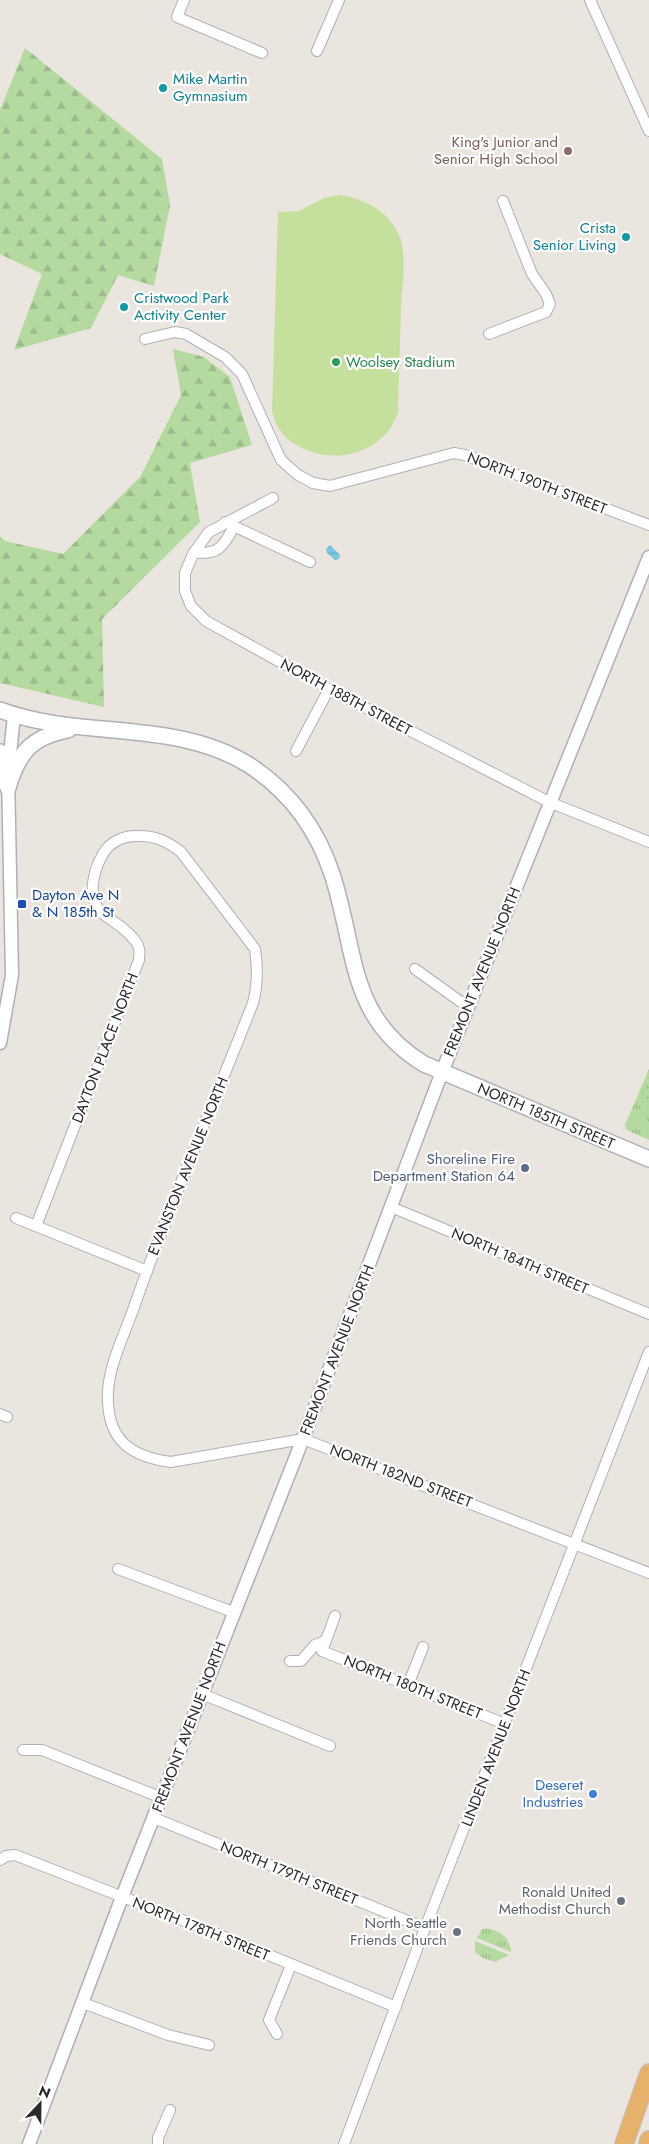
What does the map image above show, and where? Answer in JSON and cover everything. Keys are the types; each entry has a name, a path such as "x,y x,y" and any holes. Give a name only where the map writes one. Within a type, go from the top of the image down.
{"highway":[{"path":"624,2144 649,2073"},
{"path":"648,2144 649,2140"}],"main road":[{"path":"7,713 82,727"},
{"path":"8,788 14,768 31,745 50,733 82,727"},
{"name":"NORTH 185TH STREET","path":"82,727 174,737 204,744 249,765 277,787 304,818 326,856 333,876 362,992 372,1014 386,1034 424,1064 649,1160"},
{"path":"0,752 8,788"}],"street":[{"path":"184,0 178,17 262,52"},
{"path":"317,51 339,0"},
{"path":"590,0 649,131"},
{"path":"489,334 532,318 549,309 550,304 546,294 532,274 503,201"},
{"name":"NORTH 190TH STREET","path":"145,339 175,332 186,334 225,357 242,374 281,460 313,483 330,486 454,453 491,464 649,525"},
{"name":"NORTH 188TH STREET","path":"273,498 230,524 209,532 194,552 185,574 185,592 191,606 206,621 329,689 549,802 649,842"},
{"path":"194,552 204,554 215,551 225,543 230,524 310,562"},
{"name":"FREMONT AVENUE NORTH","path":"29,2144 122,1897 233,1612 303,1439 442,1072 649,557"},
{"path":"296,751 329,689"},
{"path":"0,1043 12,974 5,895 8,788 7,713"},
{"name":"DAYTON PLACE NORTH","path":"36,1226 139,960 139,948 135,940 100,910 94,897 92,884 98,861 106,848 116,840 132,836 145,836 169,842 181,852 255,949"},
{"name":"EVANSTON AVENUE NORTH","path":"255,949 258,986 253,1003 147,1271 108,1382 108,1402 113,1427 122,1442 137,1454 154,1460 171,1462 192,1460 303,1439"},
{"path":"415,969 468,1007"},
{"name":"NORTH 184TH STREET","path":"392,1207 649,1314"},
{"path":"16,1218 147,1271"},
{"name":"LINDEN AVENUE NORTH","path":"344,2144 425,1928 649,1352"},
{"name":"NORTH 182ND STREET","path":"303,1439 649,1573"},
{"path":"118,1569 233,1612"},
{"path":"290,1661 301,1661 315,1645 323,1646 335,1616"},
{"name":"NORTH 180TH STREET","path":"323,1646 408,1685 505,1724"},
{"path":"408,1685 423,1648"},
{"path":"202,1694 330,1746"},
{"path":"23,1750 42,1750 162,1798"},
{"name":"NORTH 179TH STREET","path":"154,1818 425,1928"},
{"name":"NORTH 178TH STREET","path":"3,1858 15,1855 205,1929 396,2007"},
{"path":"277,2034 269,2020 291,1965"},
{"path":"83,2002 168,2035 209,2045"},
{"path":"158,2144 158,2138 170,2110"}],"green space":[{"path":"25,48 162,159 170,205 154,286 118,275 91,328 14,350 42,274 0,254 0,110"},
{"name":"Woolsey Stadium","path":"340,195 358,199 374,207 388,218 401,241 404,269 398,413 389,430 371,446 360,451 337,456 313,452 291,441 279,429 272,411 278,212 299,211 324,198"},
{"path":"173,349 204,357 230,377 252,445 190,463 200,522 102,619 104,707 0,683 0,536 5,541 63,554 140,477 181,395"},
{"path":"649,1069 649,1140 627,1130 625,1125"},
{"path":"649,1076 649,1105 639,1101"},
{"path":"482,1929 497,1931 502,1934 508,1942 511,1952 477,1938"},
{"path":"475,1941 509,1955 495,1962 483,1958 475,1952"}],"water":[{"path":"330,545 340,555 339,559 335,560 327,553 326,549"}],"place":[{"name":"Mike Martin Gymnasium","path":"163,88"},
{"name":"King's Junior and Senior High School","path":"568,151"},
{"name":"Crista Senior Living","path":"626,237"},
{"name":"Cristwood Park Activity Center","path":"124,307"},
{"name":"Woolsey Stadium","path":"336,362"},
{"name":"Dayton Ave N & N 185th St","path":"22,904"},
{"name":"Shoreline Fire Department Station 64","path":"525,1168"},
{"name":"Deseret Industries","path":"593,1794"},
{"name":"Ronald United Methodist Church","path":"621,1901"},
{"name":"North Seattle Friends Church","path":"457,1932"}]}
